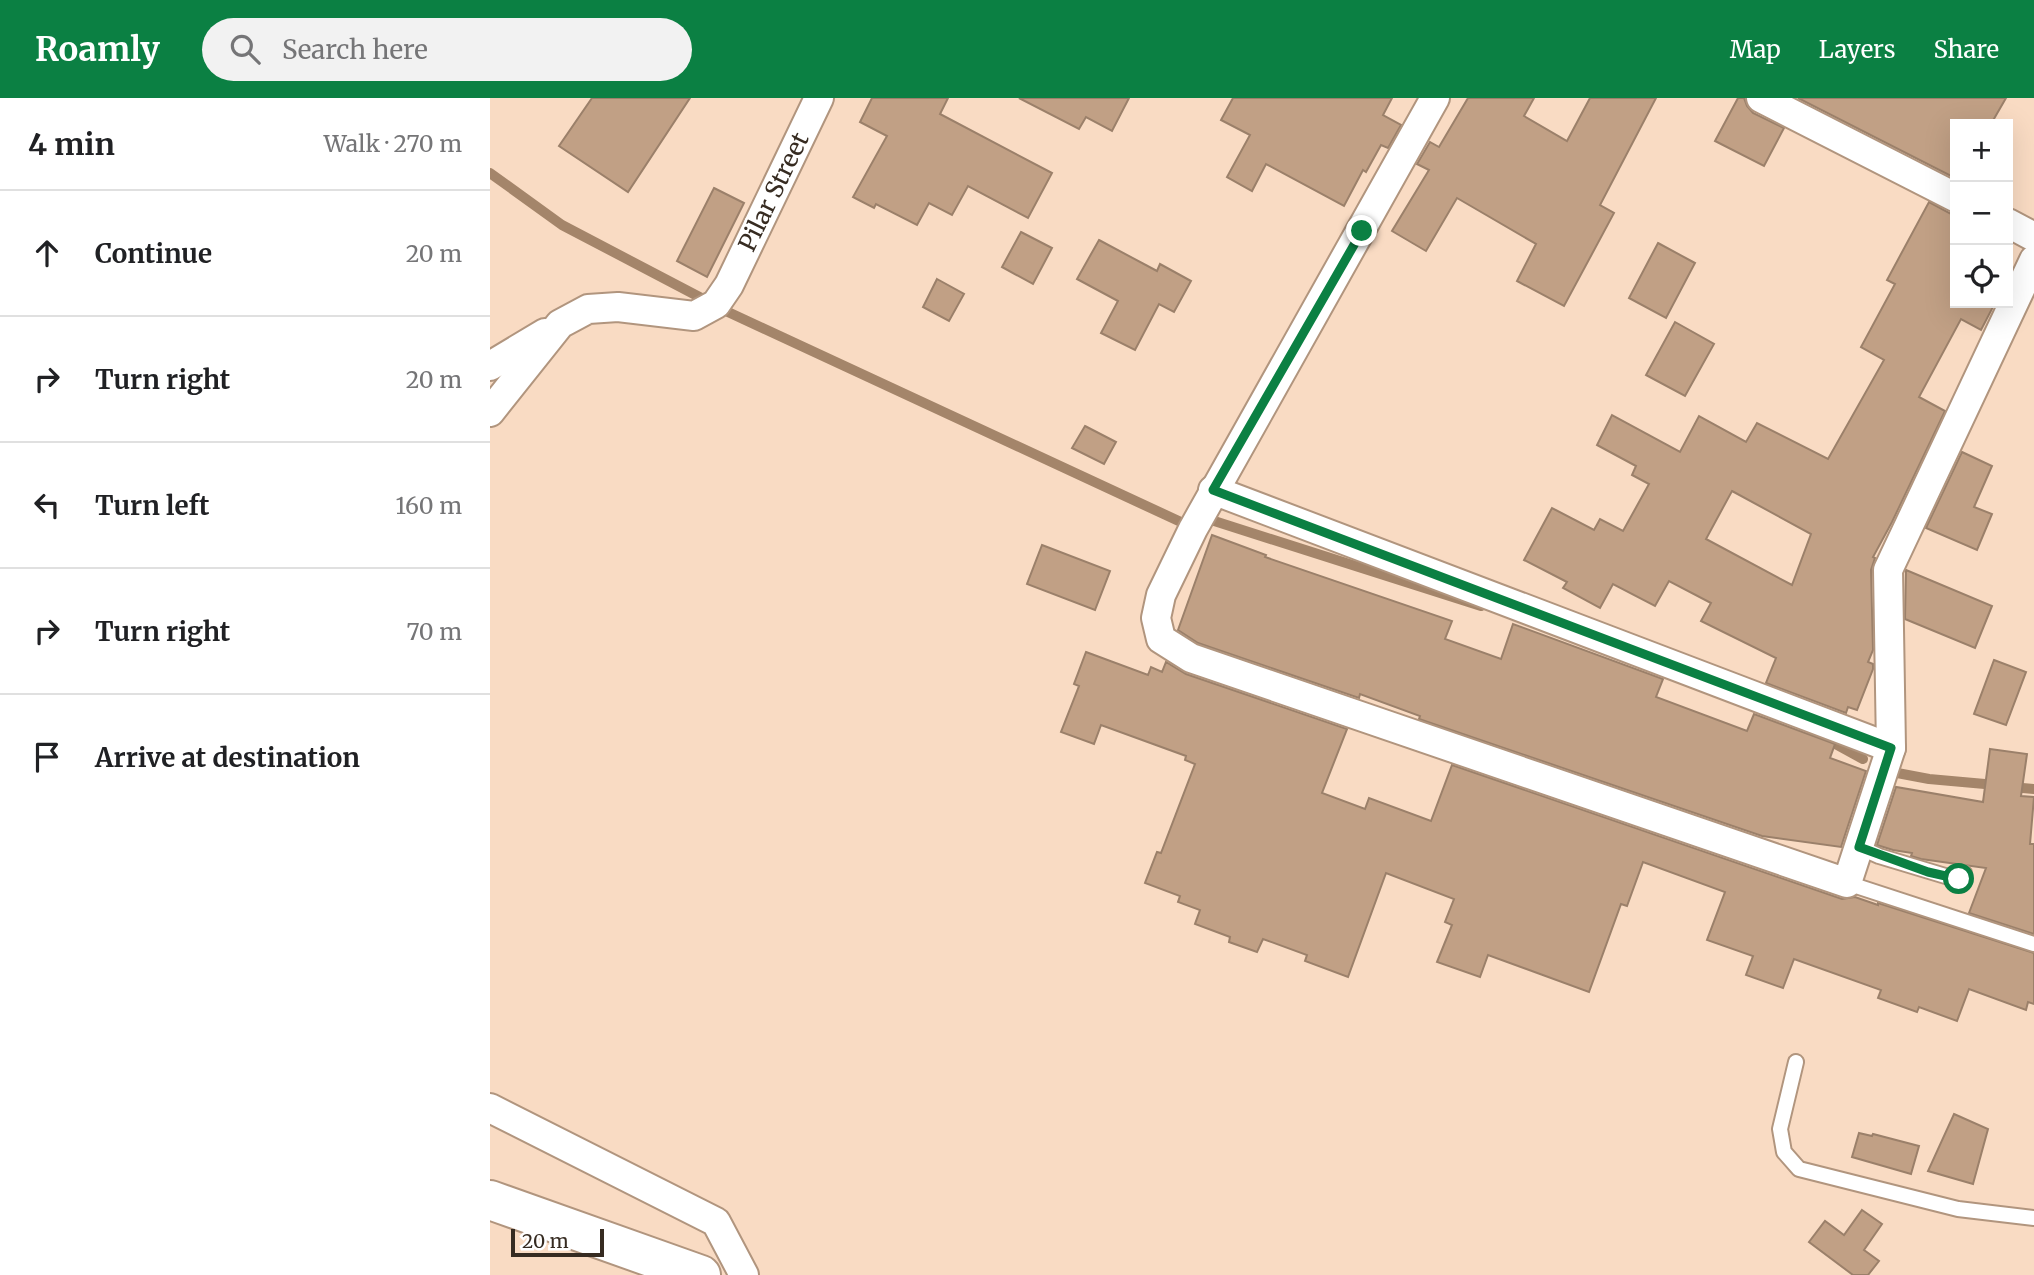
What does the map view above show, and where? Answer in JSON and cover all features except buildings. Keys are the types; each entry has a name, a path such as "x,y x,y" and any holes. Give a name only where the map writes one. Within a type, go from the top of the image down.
{"main road":[{"path":"490,1200 701,1275"}],"street":[{"name":"Pilar Street","path":"490,366 588,309 618,307 694,316 716,304 729,285 820,98"},
{"path":"1436,98 1213,490 1161,595 1156,618 1161,639 1191,658 1847,883 1891,748 1888,570 2034,260"},
{"path":"1761,98 1950,194"},
{"path":"2013,226 2034,237"},
{"path":"490,412 560,324"},
{"path":"1213,490 1891,748"},
{"path":"490,1108 716,1222 744,1275"}],"lane":[{"path":"1859,847 1928,872 1959,879 1964,873"},
{"path":"1847,883 2034,944"},
{"path":"1796,1062 1780,1129 1784,1152 1799,1169 1958,1209 2034,1218"}],"waterway":[{"path":"490,173 562,225 709,302"},
{"path":"728,312 1183,523"},
{"path":"1208,519 1481,606"},
{"path":"1812,731 1863,759"},
{"path":"1892,772 1929,779 1996,785"},
{"path":"2011,787 2034,789"}],"route":[{"path":"1362,231 1213,490 1891,748 1859,847 1928,872 1959,879"}]}
